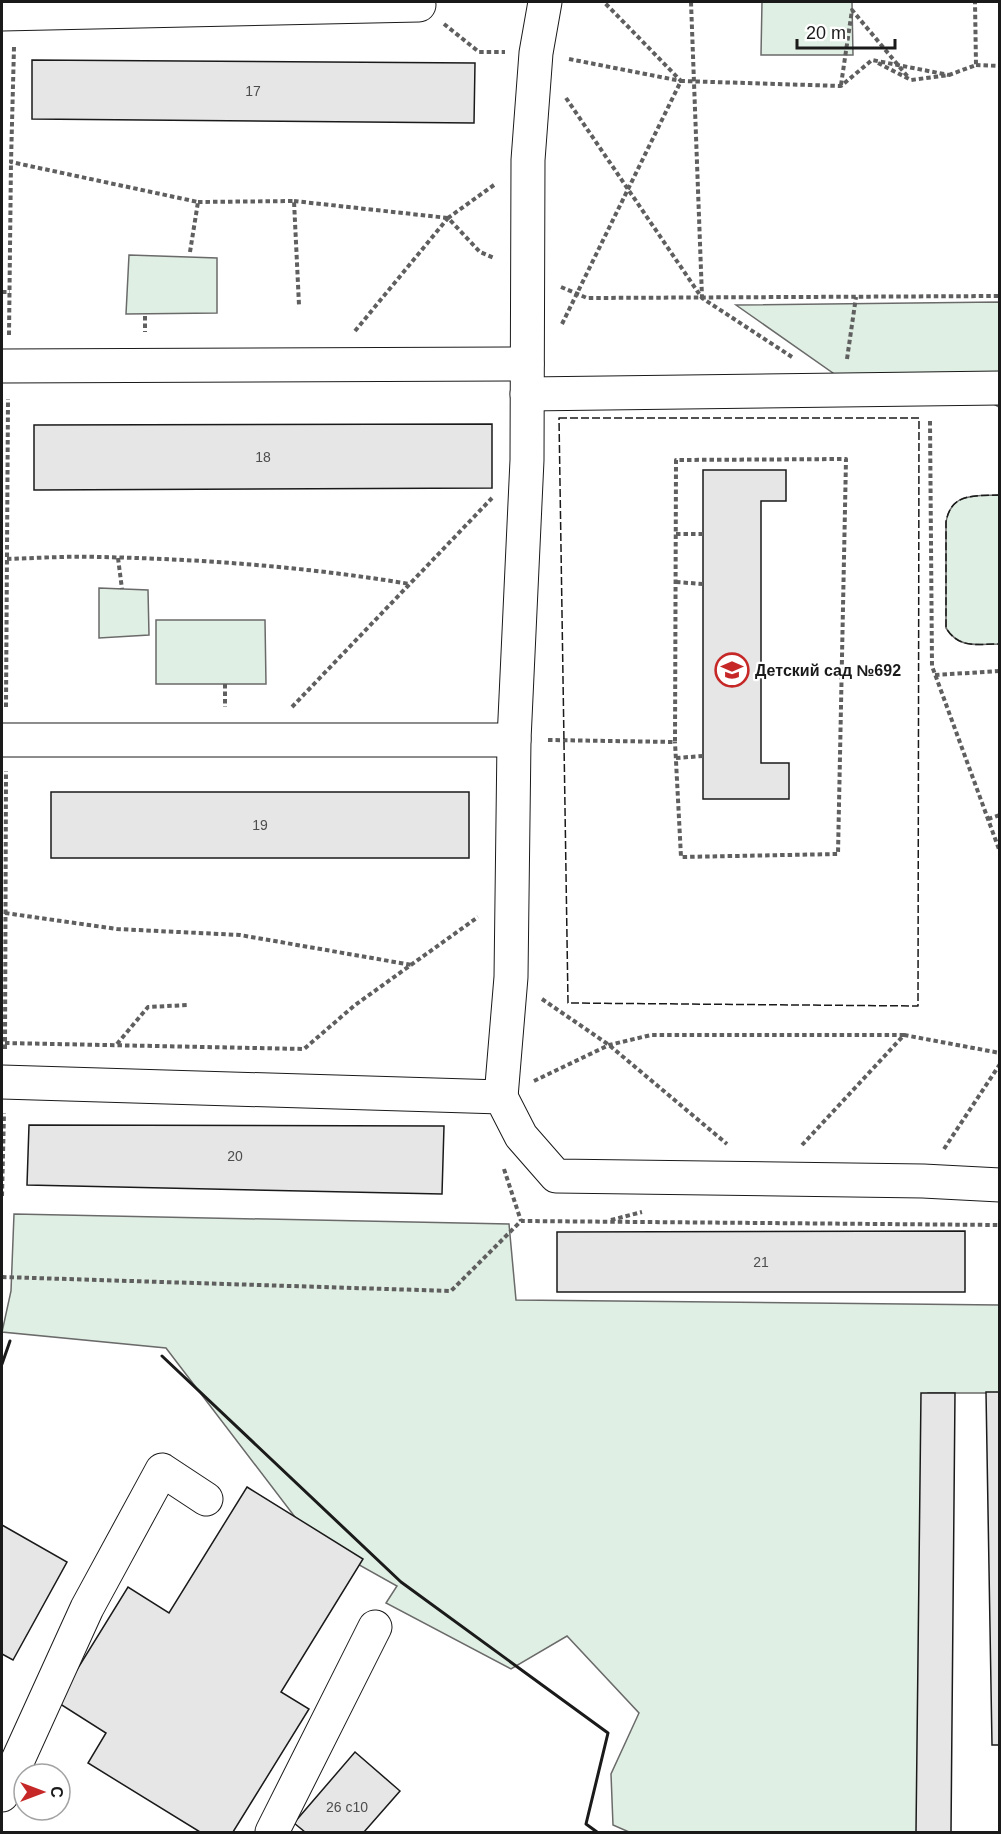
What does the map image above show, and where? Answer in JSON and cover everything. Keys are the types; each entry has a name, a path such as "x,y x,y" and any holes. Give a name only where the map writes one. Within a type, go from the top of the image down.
{"lane":[{"path":"545,2 536,52 528,160 527,460 514,740 511,977 501,1097 521,1136 556,1176 923,1181 999,1185"},
{"path":"8,14 419,5"},
{"path":"5,366 327,365 527,379 843,390 999,388"},
{"path":"4,740 514,740"},
{"path":"4,1082 501,1097"},
{"path":"2,1795 87,1608 162,1470 206,1499"},
{"path":"272,1833 375,1628"}],"path":[{"path":"691,2 702,298"},
{"path":"975,2 976,66"},
{"path":"841,86 852,10 911,80"},
{"path":"2,1196 7,559 5,366 10,292 11,162 8,14"},
{"path":"536,52 702,298 792,357"},
{"path":"872,60 911,80 948,75 976,66 999,66"},
{"path":"872,60 948,75"},
{"path":"558,333 681,81 841,86 872,60"},
{"path":"327,365 448,218 528,160"},
{"path":"11,162 198,202 294,201 448,218 480,252 587,298 999,296"},
{"path":"294,201 299,305"},
{"path":"190,252 198,202"},
{"path":"2,292 10,292"},
{"path":"843,390 856,297"},
{"path":"930,389 932,666 999,852"},
{"path":"846,459 838,854 681,857 675,742 676,582 676,460 846,459"},
{"path":"261,740 527,460"},
{"path":"676,534 703,534"},
{"path":"7,559 118,558 205,562 341,573 410,584"},
{"path":"118,558 122,589"},
{"path":"676,582 703,584"},
{"path":"935,675 999,671"},
{"path":"514,740 675,742"},
{"path":"676,758 703,756"},
{"path":"988,819 999,815"},
{"path":"5,1043 304,1049 355,1005 513,892"},
{"path":"5,913 117,929 240,935 413,965"},
{"path":"511,977 609,1045 770,1180 904,1035"},
{"path":"116,1045 148,1007 188,1005"},
{"path":"501,1097 609,1045 651,1035 904,1035 999,1053"},
{"path":"923,1181 999,1064"},
{"path":"503,1167 521,1221"},
{"path":"2,1277 451,1291 521,1221 999,1225"}],"green space":[{"path":"762,2 852,2 853,55 761,55"},
{"path":"129,255 217,258 217,313 126,314"},
{"path":"999,302 999,407 945,378 843,380 736,305"},
{"path":"999,495 999,644 969,644 951,635 946,628 946,522 953,505 959,501 973,496"},
{"path":"99,588 148,590 149,635 99,638"},
{"path":"156,620 265,620 266,684 156,684"},
{"path":"14,1214 509,1224 516,1300 999,1305 999,1393 928,1393 921,1699 921,1832 629,1832 613,1825 611,1774 639,1713 567,1636 511,1669 386,1603 397,1586 311,1538 166,1348 2,1332 11,1291"}],"building":[{"path":"32,60 475,63 474,123 32,119"},
{"path":"492,424 492,488 34,490 34,425"},
{"name":"Детский сад №692","path":"703,470 786,470 786,501 761,501 761,763 789,763 789,799 703,799"},
{"path":"51,792 469,792 469,858 51,858"},
{"path":"29,1125 444,1126 442,1194 27,1185"},
{"path":"965,1231 965,1292 557,1292 557,1232"},
{"path":"986,1392 1000,1392 1000,1745 992,1745"},
{"path":"921,1393 955,1393 951,1832 916,1832"},
{"path":"247,1487 363,1559 281,1692 309,1709 233,1832 200,1832 88,1763 106,1733 57,1702 128,1587 169,1613"},
{"path":"2,1525 67,1562 13,1660 2,1654"},
{"path":"355,1752 400,1791 364,1832 305,1832 294,1823"}],"fence":[{"path":"559,418 919,418 918,1006 568,1003 559,418"},
{"path":"1000,495 974,496 959,501 953,505 946,522 946,628 951,635 969,644 1000,644"}],"wall":[{"path":"2,1364 10,1341"},
{"path":"162,1356 401,1582 608,1733 586,1824 597,1832"}],"place":[{"name":"Детский сад №692","path":"732,670"}]}
